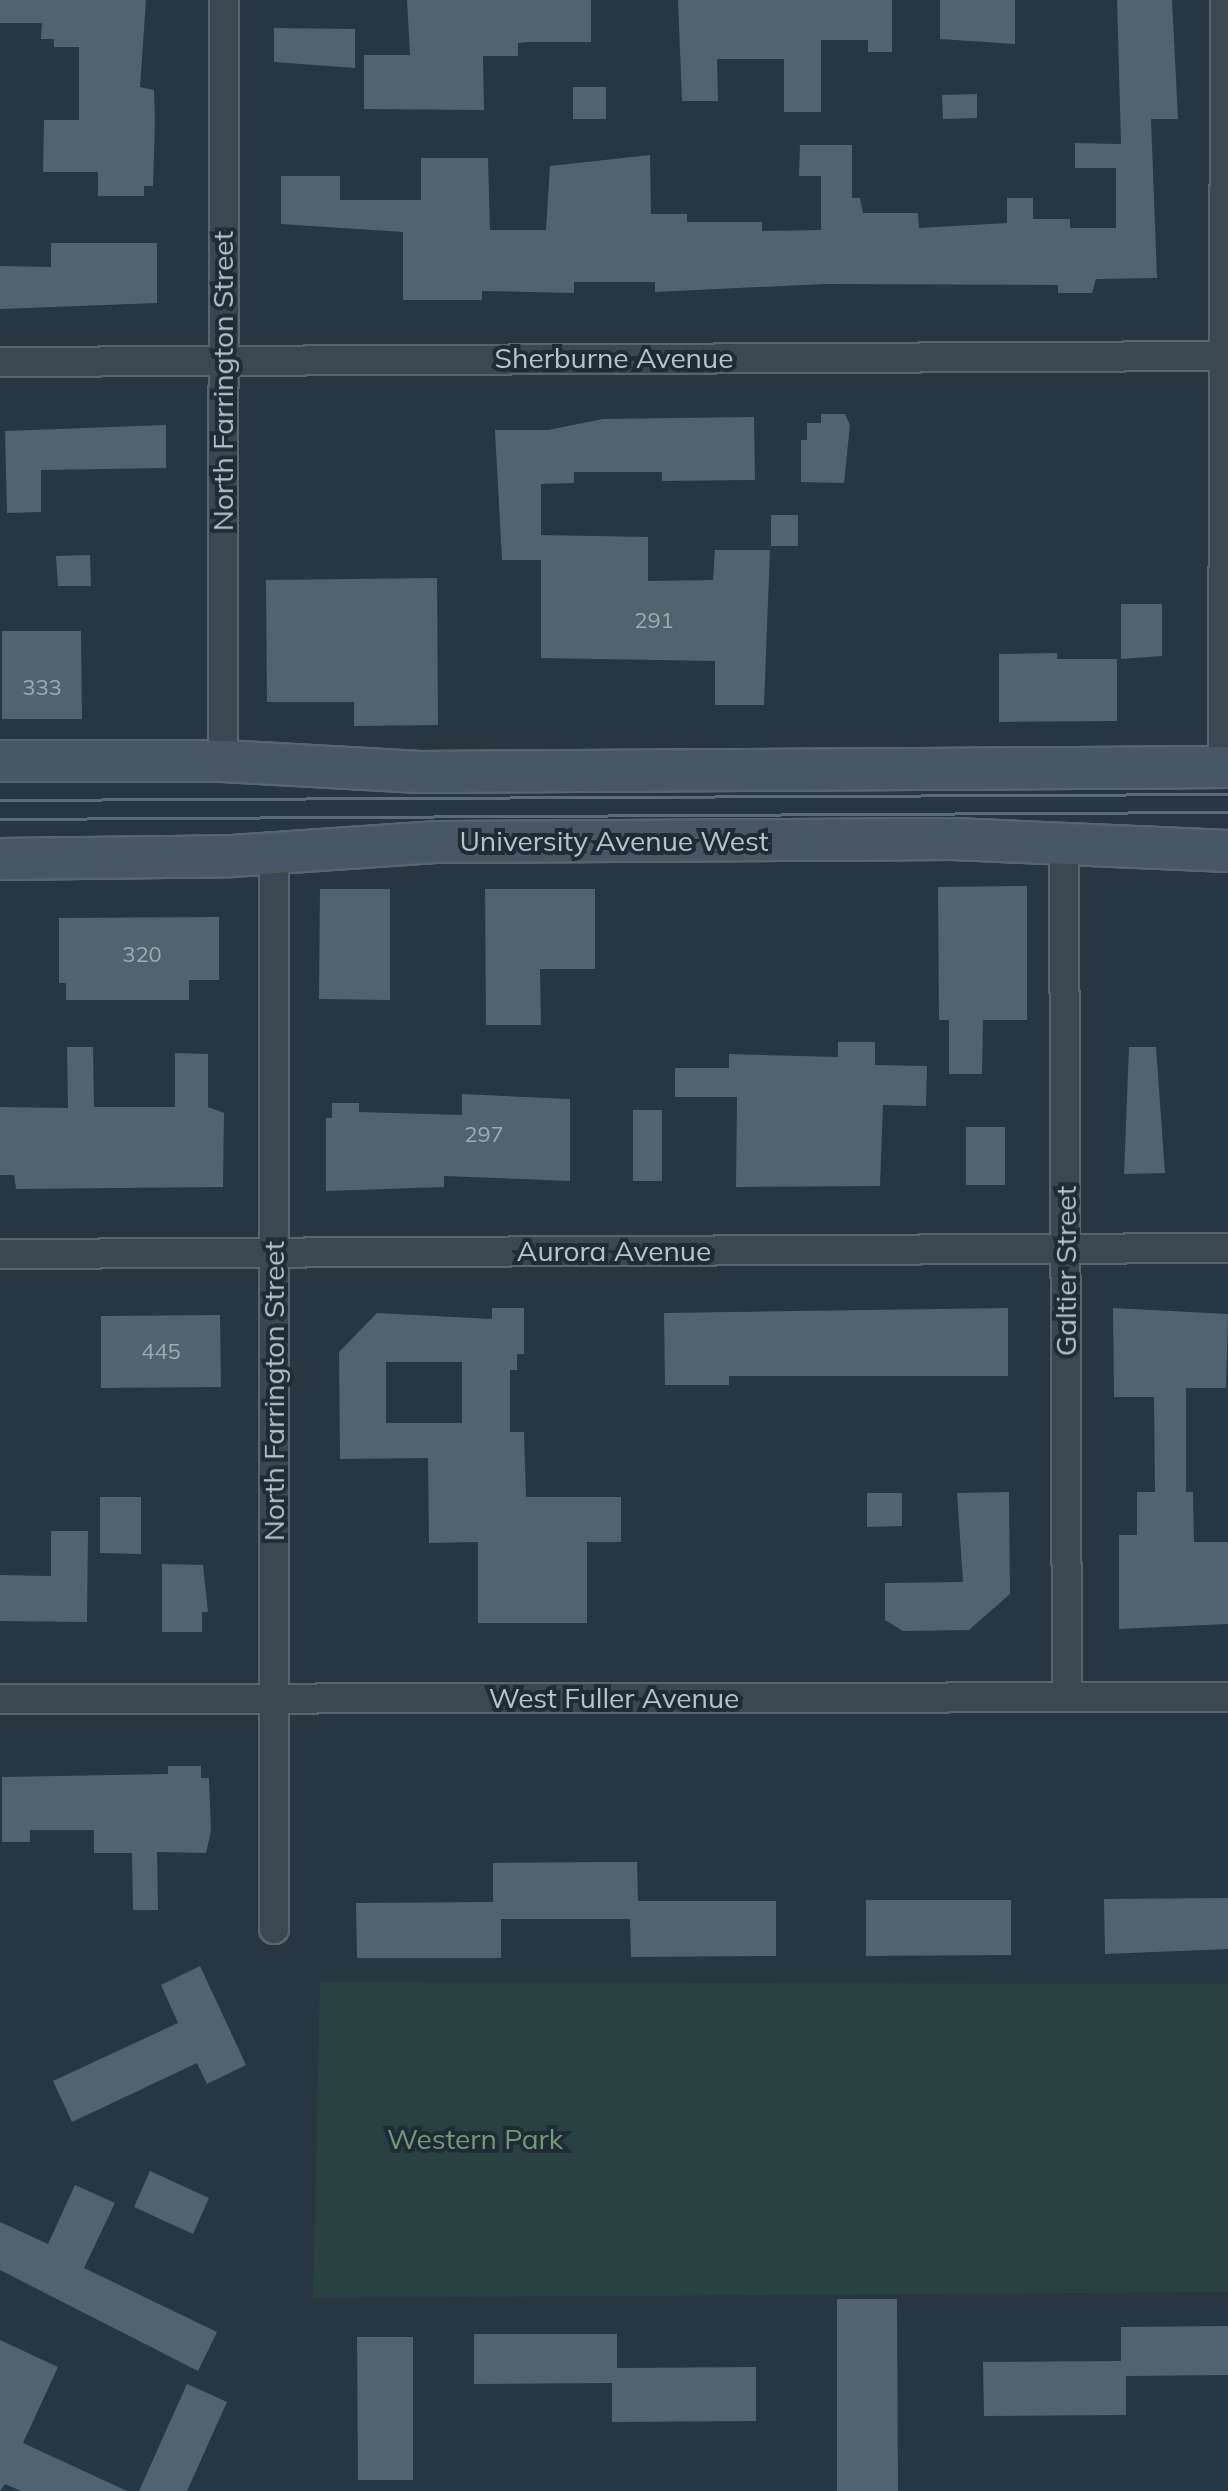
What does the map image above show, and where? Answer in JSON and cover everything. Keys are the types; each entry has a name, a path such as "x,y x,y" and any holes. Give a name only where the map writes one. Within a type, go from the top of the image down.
{"main road":[{"path":"0,762 222,761 420,772 1226,767"},
{"name":"University Avenue West","path":"0,859 274,853 439,842 953,839 1228,851"}],"street":[{"name":"North Farrington Street","path":"222,761 224,0"},
{"path":"1224,0 1226,767"},
{"name":"Sherburne Avenue","path":"0,362 1227,356"},
{"name":"Galtier Street","path":"1064,845 1067,1697"},
{"name":"North Farrington Street","path":"274,853 274,1930"},
{"name":"Aurora Avenue","path":"0,1254 1228,1248"},
{"name":"West Fuller Avenue","path":"0,1699 1228,1696"}],"green space":[{"name":"Western Park","path":"320,1982 1228,1984 1228,2292 313,2298"}],"building":[{"path":"0,0 146,0 140,87 154,90 155,120 153,186 144,186 144,196 98,196 98,172 43,172 44,120 79,120 79,47 54,47 54,39 41,39 42,23 0,23"},
{"path":"407,0 591,0 591,42 518,43 518,56 483,56 484,110 364,109 364,55 410,55"},
{"path":"678,0 892,0 892,52 868,52 868,40 821,40 821,112 784,112 784,59 717,59 718,101 682,101"},
{"path":"940,0 1015,0 1015,44 940,39"},
{"path":"1117,0 1172,0 1178,119 1151,119 1157,278 1096,279 1092,293 1058,293 1058,285 825,284 655,292 655,282 574,282 574,293 482,291 482,300 403,300 403,232 281,224 281,176 340,176 340,200 421,200 421,158 488,158 490,230 546,230 550,166 650,155 651,214 687,214 687,222 762,222 762,231 821,230 821,176 799,176 800,145 852,145 852,198 860,198 863,213 918,213 919,228 1007,223 1007,198 1033,198 1033,219 1070,219 1070,228 1116,228 1116,168 1075,168 1075,143 1121,144"},
{"path":"274,28 355,29 355,68 274,62"},
{"path":"573,87 606,87 606,119 573,119"},
{"path":"977,94 977,118 943,119 942,95"},
{"path":"51,243 157,243 157,303 0,309 0,266 51,267"},
{"path":"821,414 845,414 850,425 844,483 801,482 801,440 807,440 807,423 821,423"},
{"path":"754,417 755,480 662,481 662,472 574,472 574,483 541,484 541,535 648,537 648,581 713,580 715,550 770,550 764,705 715,705 715,661 541,658 541,560 502,560 495,430 548,430 603,419"},
{"path":"166,425 166,468 41,470 41,512 7,513 5,431"},
{"path":"771,515 798,515 798,546 771,546"},
{"path":"90,555 91,586 58,586 56,556"},
{"path":"437,578 438,725 354,726 354,702 267,702 266,580"},
{"path":"1121,604 1162,604 1162,656 1121,659"},
{"path":"2,631 81,631 82,719 2,719"},
{"path":"1057,653 1057,659 1117,659 1117,721 999,722 999,654"},
{"path":"1027,886 1027,1020 983,1020 982,1074 949,1074 949,1020 939,1020 938,887"},
{"path":"320,889 390,889 390,1000 319,999"},
{"path":"485,889 595,889 595,969 540,969 541,1025 486,1025"},
{"path":"219,917 219,980 189,980 189,1000 66,1000 66,983 59,983 59,918"},
{"path":"838,1042 875,1042 875,1065 927,1066 926,1106 883,1105 880,1186 736,1187 737,1097 675,1097 675,1068 729,1068 729,1054 838,1057"},
{"path":"67,1047 93,1047 94,1107 175,1107 175,1053 208,1054 208,1107 224,1113 223,1187 16,1189 14,1175 0,1175 0,1107 68,1108"},
{"path":"1129,1047 1156,1047 1165,1173 1124,1174"},
{"path":"462,1094 570,1099 570,1181 444,1176 444,1187 326,1191 326,1118 332,1118 332,1103 359,1103 359,1112 462,1115"},
{"path":"633,1110 662,1110 662,1181 633,1181"},
{"path":"966,1127 1005,1127 1005,1185 966,1185"},
{"path":"492,1308 524,1308 524,1354 517,1354 517,1370 510,1370 510,1432 524,1432 526,1497 621,1497 621,1542 587,1542 587,1623 478,1623 478,1542 429,1543 428,1458 340,1459 339,1352 377,1313 492,1319","holes":["386,1362 462,1362 462,1423 386,1423"]},
{"path":"1008,1308 1008,1376 729,1376 729,1385 665,1385 664,1313"},
{"path":"1113,1308 1228,1314 1226,1388 1186,1388 1186,1492 1193,1492 1194,1542 1228,1542 1228,1624 1119,1629 1119,1535 1137,1535 1137,1492 1155,1492 1154,1397 1114,1397"},
{"path":"220,1315 221,1387 101,1388 101,1316"},
{"path":"1009,1492 1010,1594 969,1630 903,1631 885,1620 885,1583 963,1582 957,1493"},
{"path":"867,1493 902,1493 902,1526 867,1527"},
{"path":"100,1497 141,1497 141,1554 100,1553"},
{"path":"51,1531 88,1531 87,1622 0,1621 0,1575 51,1576"},
{"path":"162,1564 203,1565 208,1612 202,1612 202,1632 162,1632"},
{"path":"168,1766 201,1766 201,1778 209,1778 211,1831 206,1853 157,1852 158,1910 133,1910 132,1853 94,1853 94,1830 30,1830 30,1842 2,1842 2,1777 168,1774"},
{"path":"637,1862 638,1901 776,1901 776,1956 631,1957 630,1919 501,1919 501,1958 357,1958 356,1903 493,1902 493,1863"},
{"path":"1228,1898 1228,1949 1105,1954 1104,1899"},
{"path":"866,1900 1011,1900 1011,1955 866,1956"},
{"path":"200,1966 246,2065 207,2084 197,2063 72,2122 53,2081 178,2023 161,1985"},
{"path":"150,2171 209,2198 193,2234 134,2207"},
{"path":"75,2185 115,2203 84,2268 217,2332 198,2371 0,2270 0,2222 48,2244"},
{"path":"837,2299 897,2299 898,2491 837,2491"},
{"path":"1228,2326 1228,2375 1126,2376 1126,2415 984,2416 983,2362 1121,2361 1121,2327"},
{"path":"474,2334 617,2334 617,2368 756,2367 756,2421 612,2422 612,2383 474,2384"},
{"path":"357,2337 413,2337 413,2480 358,2480"},
{"path":"0,2340 58,2367 23,2443 127,2491 21,2491 5,2484 0,2491"},
{"path":"187,2384 227,2402 187,2491 139,2491"}],"tram line":[{"path":"0,800 1228,794"},
{"path":"0,819 1228,812"}]}
